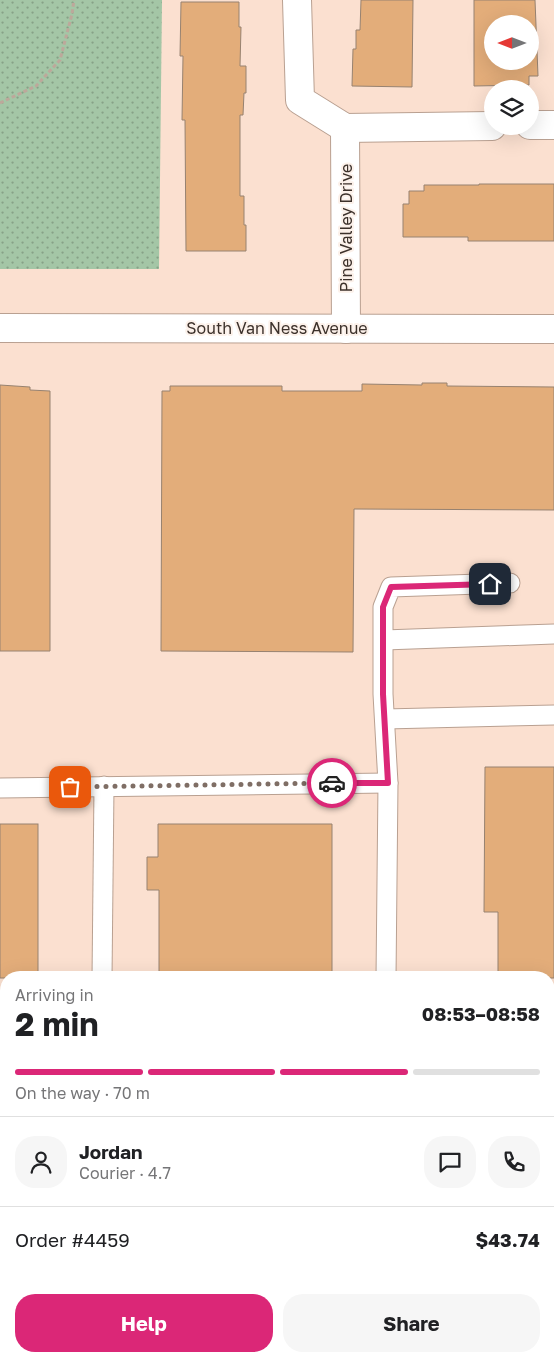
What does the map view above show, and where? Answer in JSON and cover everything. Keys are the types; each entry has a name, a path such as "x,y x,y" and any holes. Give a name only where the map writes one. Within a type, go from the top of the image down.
{"main road":[{"path":"297,0 300,100 345,128 484,126"},
{"path":"539,125 554,125"},
{"name":"Pine Valley Drive","path":"345,128 346,329"},
{"name":"South Van Ness Avenue","path":"0,328 554,329"}],"lane":[{"path":"386,971 388,783 383,694 383,607 391,587 510,583"},
{"path":"384,640 554,634"},
{"path":"385,719 554,715"},
{"path":"0,788 388,783"},
{"path":"102,971 104,786"}],"path":[{"path":"0,103 36,86 60,60 74,0"}],"green space":[{"path":"0,0 162,0 159,269 0,269"}],"building":[{"path":"361,0 413,0 412,87 352,86 353,49 356,49 356,30 360,30"},
{"path":"474,0 535,0 536,15 484,15 484,70 538,70 538,76 529,76 529,80 484,80 484,86 474,86"},
{"path":"181,2 239,2 239,27 241,27 240,66 246,66 246,93 244,93 243,115 240,115 240,196 244,196 246,251 186,251 185,120 182,120 183,56 180,56"},
{"path":"554,184 554,241 468,241 468,237 403,237 403,204 409,204 409,191 424,191 424,185"},
{"path":"422,383 447,383 447,386 554,387 554,510 354,509 353,652 161,651 162,391 170,391 170,386 282,386 282,391 362,391 362,384 422,385"},
{"path":"0,385 30,387 30,390 50,391 50,651 0,651"},
{"path":"485,767 554,767 554,971 498,971 498,912 484,912"},
{"path":"0,824 38,824 38,971 0,971"},
{"path":"158,824 332,824 332,971 159,971 159,890 147,890 147,857 158,857"}],"way so far":[{"path":"70,787 332,783"}],"route":[{"path":"332,783 388,783 383,694 383,607 391,587 490,584"}]}
